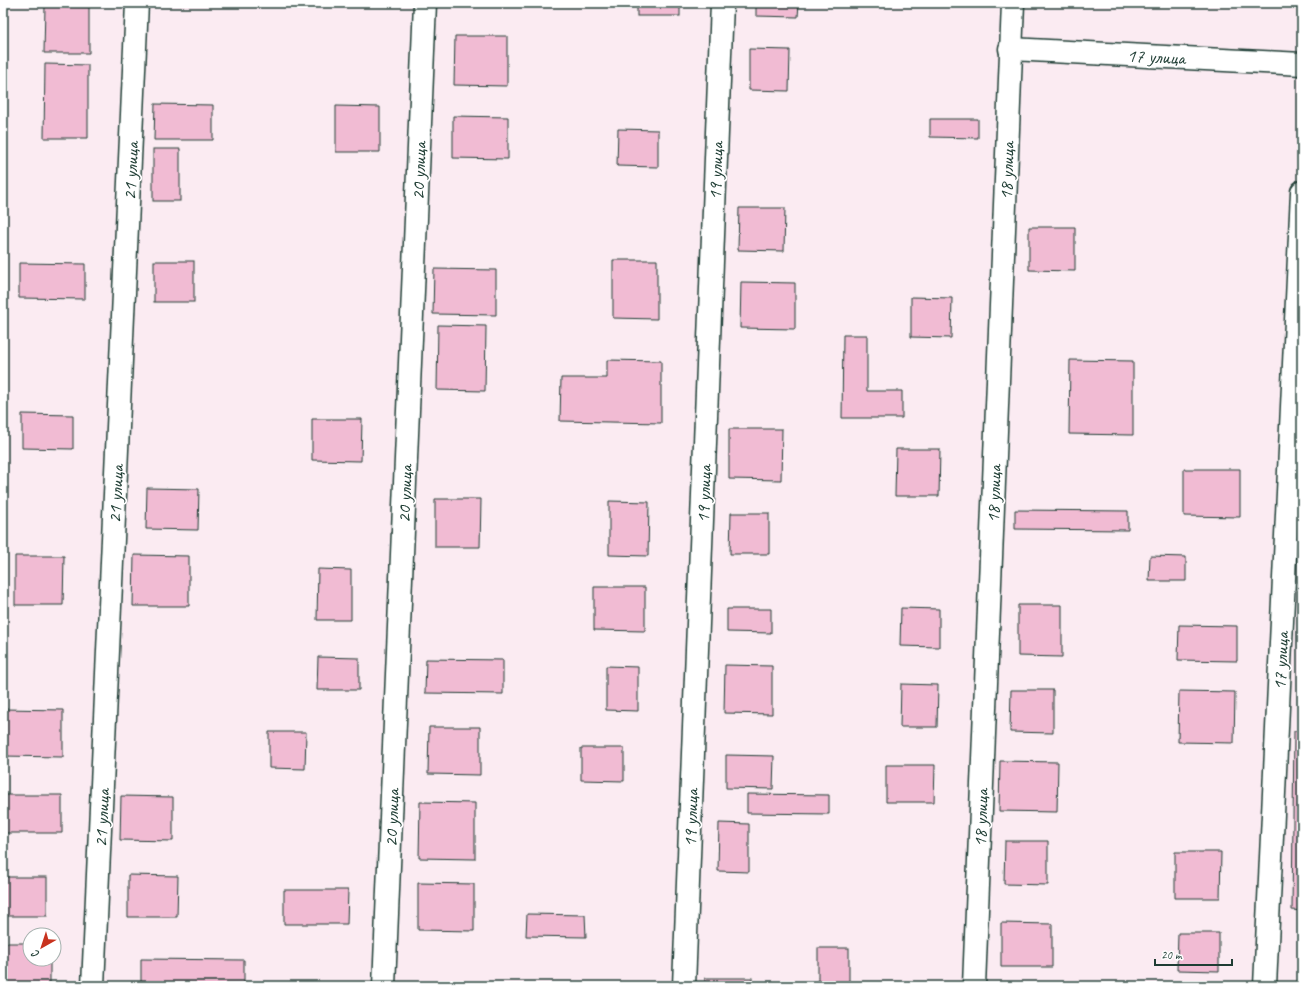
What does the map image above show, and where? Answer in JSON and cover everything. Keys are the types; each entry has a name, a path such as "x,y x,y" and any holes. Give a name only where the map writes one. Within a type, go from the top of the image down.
{"street":[{"name":"21 улица","path":"93,986 137,3"},
{"name":"20 улица","path":"384,986 425,3"},
{"name":"19 улица","path":"684,986 722,3"},
{"name":"18 улица","path":"974,986 1013,3"},
{"name":"17 улица","path":"1010,49 1302,64"},
{"name":"17 улица","path":"1265,986 1302,192"}],"building":[{"path":"637,3 680,3 680,16 637,16"},
{"path":"756,3 799,3 798,17 756,16"},
{"path":"45,6 89,7 89,53 44,53"},
{"path":"455,36 507,36 507,86 454,85"},
{"path":"749,49 790,50 789,91 749,90"},
{"path":"45,64 88,65 88,138 44,138"},
{"path":"155,104 213,105 213,140 154,140"},
{"path":"336,106 380,107 380,152 336,152"},
{"path":"453,116 508,117 508,159 453,158"},
{"path":"930,119 978,119 978,138 930,137"},
{"path":"618,129 658,130 658,167 617,166"},
{"path":"153,149 180,149 180,201 153,201"},
{"path":"739,208 785,208 784,251 738,250"},
{"path":"1029,227 1075,227 1075,271 1029,270"},
{"path":"613,260 657,260 657,319 613,318"},
{"path":"154,261 194,261 194,302 154,302"},
{"path":"19,263 85,264 85,299 19,298"},
{"path":"434,269 496,270 496,315 433,314"},
{"path":"741,282 795,283 795,329 740,328"},
{"path":"911,297 952,298 951,338 911,337"},
{"path":"438,325 486,326 485,391 437,390"},
{"path":"843,335 867,335 867,391 902,391 902,418 842,418"},
{"path":"607,360 661,361 661,423 560,421 561,378 607,378"},
{"path":"1070,360 1133,361 1133,435 1069,434"},
{"path":"22,414 73,415 73,449 22,448"},
{"path":"312,419 362,419 361,461 312,460"},
{"path":"729,429 782,429 781,480 729,479"},
{"path":"896,449 940,449 939,496 895,496"},
{"path":"1184,469 1240,469 1240,517 1184,516"},
{"path":"147,488 199,489 198,530 146,529"},
{"path":"435,499 481,499 480,547 435,547"},
{"path":"609,501 649,502 648,556 609,555"},
{"path":"1015,510 1128,511 1128,530 1015,529"},
{"path":"731,513 769,513 769,554 730,554"},
{"path":"134,555 189,556 189,606 133,606"},
{"path":"15,556 64,556 63,605 15,605"},
{"path":"1150,556 1186,557 1186,581 1149,581"},
{"path":"318,569 351,570 351,620 317,620"},
{"path":"594,587 645,587 645,631 594,630"},
{"path":"1018,605 1062,605 1062,657 1018,656"},
{"path":"901,608 939,609 939,647 900,646"},
{"path":"727,609 771,609 771,633 727,632"},
{"path":"1179,625 1237,626 1237,661 1178,660"},
{"path":"318,657 359,658 359,690 317,690"},
{"path":"426,659 503,660 503,694 425,693"},
{"path":"725,665 772,666 772,714 724,713"},
{"path":"606,666 638,667 638,711 606,710"},
{"path":"901,684 938,685 937,727 900,727"},
{"path":"1011,690 1053,690 1053,733 1010,732"},
{"path":"1179,691 1235,692 1234,743 1178,742"},
{"path":"3,709 63,710 63,757 3,756"},
{"path":"429,727 480,727 480,775 428,774"},
{"path":"1294,731 1302,731 1302,911 1292,910"},
{"path":"269,732 306,732 305,769 269,768"},
{"path":"581,748 624,748 624,781 581,780"},
{"path":"726,755 774,756 773,789 726,788"},
{"path":"1000,761 1058,762 1057,812 999,811"},
{"path":"886,765 935,765 934,802 886,802"},
{"path":"747,794 829,795 829,814 747,813"},
{"path":"4,795 62,795 62,833 3,833"},
{"path":"121,796 173,797 173,841 120,840"},
{"path":"420,802 475,803 475,859 419,858"},
{"path":"719,823 749,824 749,872 718,871"},
{"path":"1005,841 1048,841 1048,885 1004,884"},
{"path":"1175,852 1221,852 1220,898 1175,898"},
{"path":"128,875 178,876 177,917 128,917"},
{"path":"3,877 47,877 47,916 3,916"},
{"path":"418,883 474,884 474,931 418,930"},
{"path":"284,890 348,890 347,924 284,924"},
{"path":"527,914 585,915 586,937 526,936"},
{"path":"1001,923 1052,924 1052,967 1001,967"},
{"path":"1178,933 1219,933 1219,971 1177,970"},
{"path":"3,943 22,943 22,967 50,967 50,986 3,986"},
{"path":"818,948 849,948 849,986 818,986"},
{"path":"141,959 244,960 244,986 141,986"},
{"path":"705,978 752,978 752,986 705,986"}]}
